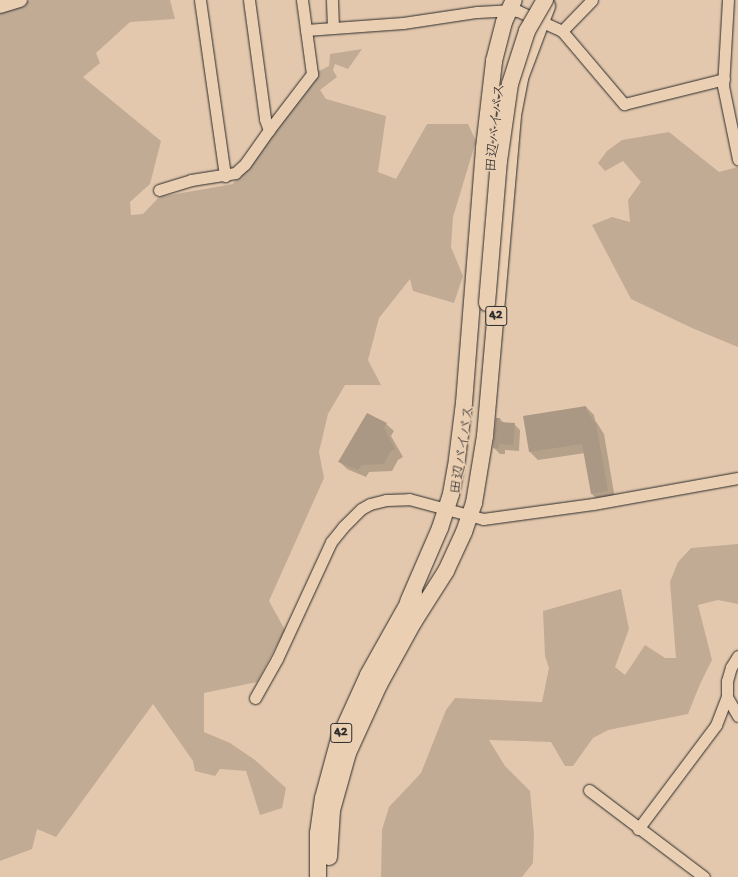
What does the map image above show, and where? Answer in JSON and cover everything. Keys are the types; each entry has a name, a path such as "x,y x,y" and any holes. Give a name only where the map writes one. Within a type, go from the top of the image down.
{"highway":[{"name":"田辺バイパス","path":"484,303 498,110 503,76 516,32 532,0"},
{"name":"田辺バイパス","path":"318,877 318,833 323,798 338,739 368,674 408,602 428,570 458,513 484,303 499,161 510,84 527,31 545,0"},
{"name":"42","path":"458,513 478,483 485,436 513,116 520,78 550,0"},
{"name":"42","path":"329,877 329,840 332,810 348,753 372,699 413,623 446,571 458,513 456,468 464,403 484,148 494,60 504,22 512,5"}],"main road":[{"path":"0,6 20,0"}],"street":[{"path":"200,0 225,176"},
{"path":"249,0 265,119 269,130"},
{"path":"159,190 191,180 225,176 235,173 245,164 312,74 302,0"},
{"path":"332,0 333,28"},
{"path":"562,31 592,0"},
{"path":"728,0 723,86 738,159"},
{"path":"306,30 404,23 512,5 518,11 562,31 624,104 724,79"},
{"path":"255,698 277,659 331,542 343,527 361,509 370,504 386,500 409,499 483,519 585,505 738,479"},
{"path":"638,829 716,725 727,696 727,681 731,667 738,656"},
{"path":"727,696 738,716"},
{"path":"589,790 638,829 704,877"}],"shaded area":[{"path":"31,0 170,0 175,19 130,22 96,53 100,63 83,77 161,141 150,184 130,202 131,215 143,214 159,197 233,184 274,129 304,94 317,72 329,66 330,54 362,49 348,69 335,64 333,70 337,77 320,90 326,99 386,116 378,172 396,179 427,124 468,124 476,141 453,217 451,247 463,276 454,303 413,291 410,279 379,318 368,360 381,385 345,385 328,414 319,452 324,478 269,601 285,630 257,682 204,693 204,732 230,743 255,760 286,788 282,808 260,815 246,771 220,769 215,776 195,771 193,761 153,704 56,837 37,829 32,849 0,861 0,10"},
{"path":"669,132 719,172 738,167 738,347 692,328 631,299 592,225 612,217 630,222 628,200 641,182 623,161 605,171 598,163 607,151 622,140"},
{"path":"738,544 738,604 718,600 698,605 712,660 700,684 688,714 608,730 593,738 573,766 565,766 551,742 489,740 505,766 530,791 534,834 533,863 522,877 381,877 382,830 389,807 421,773 446,710 455,698 542,702 549,668 545,656 543,611 621,589 629,629 615,667 625,675 645,645 665,658 676,658 670,582 678,562 691,548"}],"building":[{"path":"586,406 587,411 596,424 608,491 591,494 582,444 529,452 523,416"},
{"path":"367,413 387,423 384,428 395,449 390,452 384,464 362,465 358,470 338,462"},
{"path":"496,418 500,418 500,422 515,423 513,445 499,444 499,449 493,448"}]}
